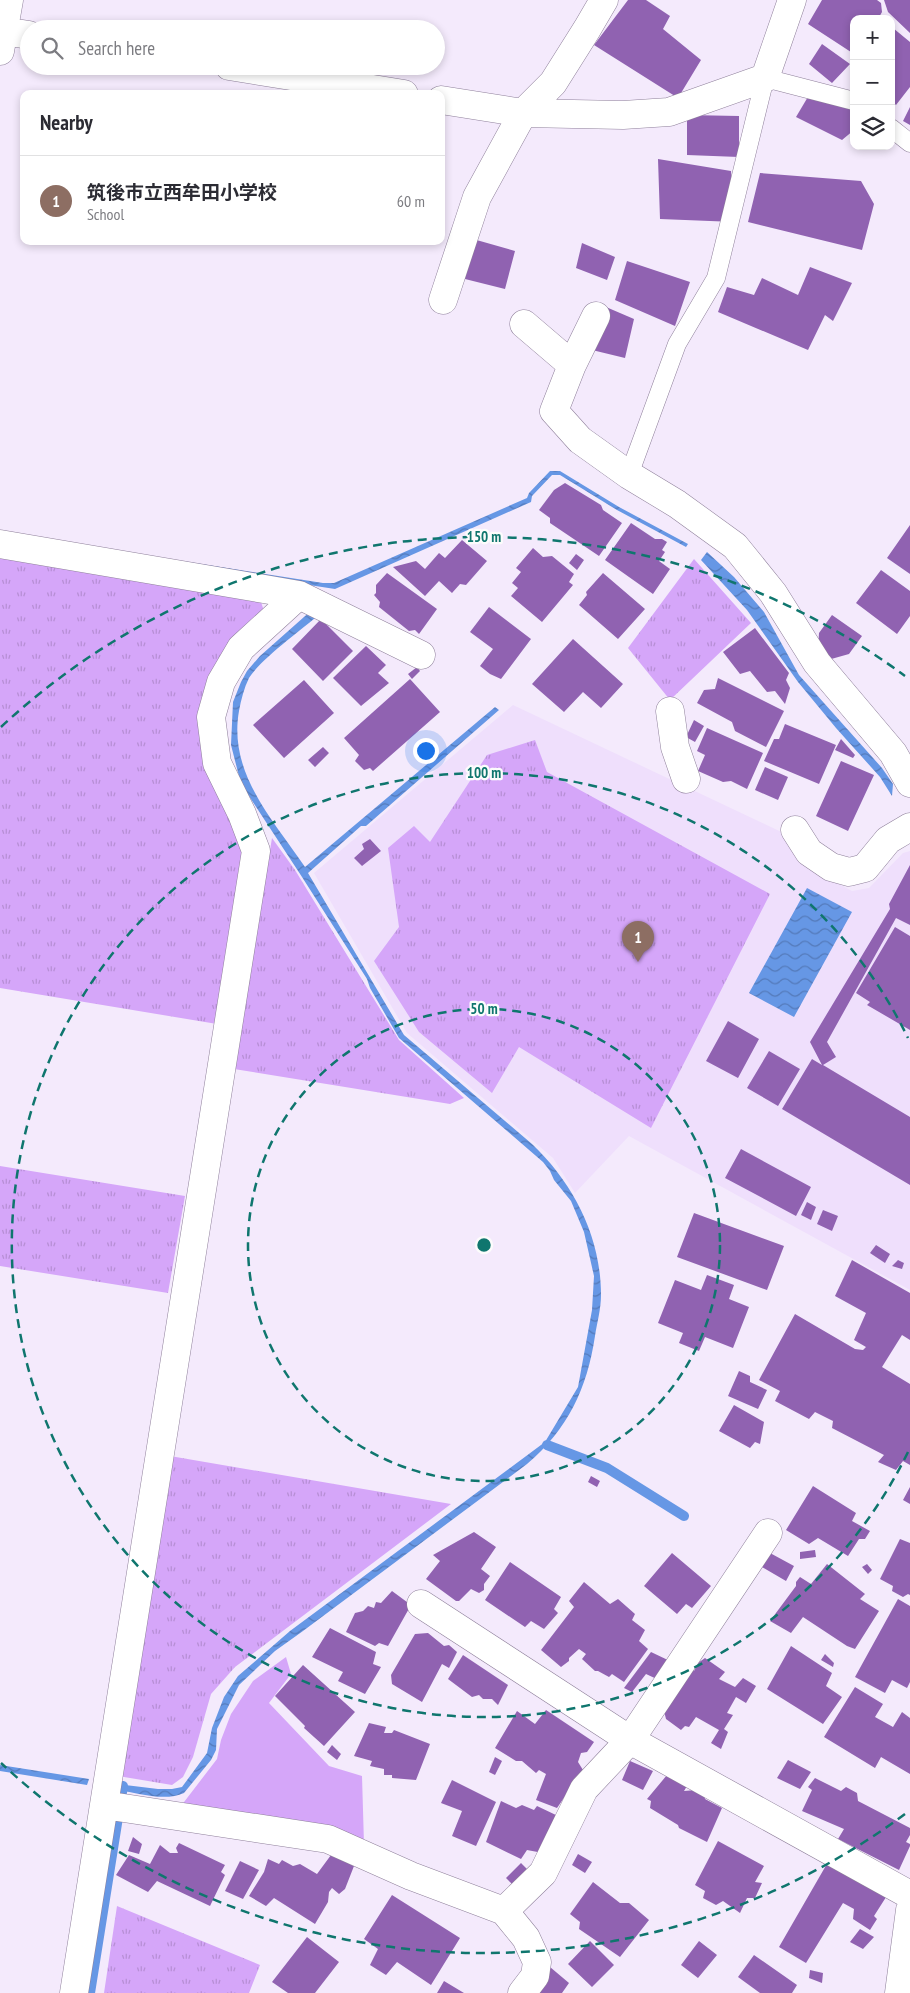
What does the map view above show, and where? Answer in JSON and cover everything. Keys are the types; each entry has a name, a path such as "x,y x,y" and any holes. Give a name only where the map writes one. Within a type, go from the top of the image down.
{"street":[{"path":"9,0 11,39"},
{"path":"443,300 478,197 523,113 553,83 588,29 604,0"},
{"path":"445,101 523,113 623,114 669,112 765,78 792,0"},
{"path":"285,75 379,90"},
{"path":"596,316 572,365 554,411 580,440 629,475 677,504 735,546 773,593 817,663 893,753 910,783"},
{"path":"524,324 572,365"},
{"path":"0,544 299,595 421,655"},
{"path":"74,1993 256,851 242,814 217,763 211,717 221,682 241,648 299,595"},
{"path":"670,711 675,747 686,779"},
{"path":"795,830 809,852 831,867 849,872 865,868 888,840 910,827"},
{"path":"504,1911 543,1873 584,1789 630,1740 768,1533"},
{"path":"421,1604 630,1740 910,1895"},
{"path":"104,1805 328,1839 411,1876 504,1911 526,1938 537,1962 535,1976 522,1993"},
{"path":"899,1993 910,1910"}],"lane":[{"path":"629,475 677,344 716,278 765,78 850,100"},
{"path":"895,131 910,143"}],"shaded area":[{"path":"513,705 794,838 813,870 852,891 869,888 903,853 910,851 910,1290 629,1136 575,1193 553,1158 407,1033 314,873"}],"green space":[{"path":"0,556 259,596 264,611 202,709 247,848 217,1024 0,988"},
{"path":"694,559 751,623 670,700 628,648"},
{"path":"535,740 547,772 770,894 651,1128 519,1047 492,1093 419,1032 374,961 399,927 388,848 414,826 430,842 487,755"},
{"path":"272,838 295,870 399,1040 464,1098 450,1104 234,1069"},
{"path":"0,1166 185,1196 168,1293 0,1266"},
{"path":"170,1456 451,1504 235,1667 211,1694 193,1757 183,1777 172,1785 118,1776"},
{"path":"286,1657 291,1674 269,1703 329,1766 362,1776 364,1844 181,1806 217,1759 221,1740 231,1714 253,1681"},
{"path":"117,1906 260,1965 249,1993 104,1993"}],"water":[{"path":"550,471 560,471 619,507 688,544 686,547 617,510 560,475 552,475 532,496 531,502 335,589 0,537 105,549 323,583 334,583 527,498 529,493"},
{"path":"707,552 734,577 764,612 799,675 882,768 893,784 892,796 880,777 798,682 747,610 701,560"},
{"path":"313,609 320,614 262,663 249,678 239,711 237,734 240,755 256,795 305,867 495,707 499,710 366,826 361,826 308,873 404,1035 532,1144 547,1159 572,1193 582,1212 596,1252 600,1273 600,1305 591,1355 581,1391 554,1437 527,1464 275,1651 239,1685 217,1729 216,1750 211,1760 184,1793 168,1797 150,1796 116,1789 117,1784 158,1789 182,1787 207,1753 212,1728 224,1697 238,1676 290,1631 545,1442 578,1387 592,1310 594,1276 584,1232 571,1201 554,1180 543,1162 399,1038 370,988 367,979 241,784 231,745 233,702 241,682 247,671 260,656"},
{"path":"807,888 852,912 794,1017 749,993"},
{"path":"0,1765 89,1779 87,1785 0,1771"}],"building":[{"path":"628,0 646,0 670,16 663,29 701,60 678,98 594,45"},
{"path":"822,0 877,0 881,3 882,12 880,15 850,15 850,51 808,24"},
{"path":"884,0 910,0 910,33 895,19 895,15 891,15 888,12"},
{"path":"895,30 910,42 910,87 896,105"},
{"path":"822,44 850,64 832,83 809,64"},
{"path":"815,85 850,106 850,133 842,140 796,117"},
{"path":"910,107 910,125 903,121"},
{"path":"687,115 739,116 739,157 687,155"},
{"path":"658,159 731,171 735,222 660,219"},
{"path":"760,173 861,181 874,204 862,250 748,222"},
{"path":"473,239 515,251 505,289 461,278"},
{"path":"582,243 615,257 607,280 576,268"},
{"path":"627,261 690,282 675,326 615,300"},
{"path":"810,267 852,283 833,321 825,315 808,350 718,312 727,287 754,295 762,278 798,295"},
{"path":"606,307 634,319 625,358 592,350"},
{"path":"565,483 601,505 603,510 622,523 599,556 550,523 550,518 539,510 554,490"},
{"path":"631,523 655,539 662,539 667,542 662,550 665,552 659,561 670,569 653,594 605,560"},
{"path":"910,525 910,574 887,558"},
{"path":"462,540 487,561 466,585 460,584 452,593 439,581 425,596 393,567 416,561 425,569 439,553 445,558"},
{"path":"533,548 543,557 552,556 574,574 569,582 573,585 542,622 511,596 518,588 512,583 521,572 516,568"},
{"path":"576,554 584,560 577,570 569,563"},
{"path":"881,570 910,591 910,616 897,634 856,603"},
{"path":"387,573 437,609 419,634 415,630 409,631 379,607 380,602 374,595 376,593 376,585"},
{"path":"603,573 645,609 618,639 579,605 587,595 586,592"},
{"path":"489,607 531,639 501,679 490,674 480,666 493,649 470,632"},
{"path":"832,615 862,636 849,654 817,663 819,633"},
{"path":"321,619 353,651 323,681 292,649"},
{"path":"755,628 789,673 786,680 790,688 785,704 775,691 767,692 750,671 740,674 723,652"},
{"path":"573,639 623,684 601,708 583,692 564,712 532,684"},
{"path":"366,646 386,665 378,673 389,683 361,706 333,678"},
{"path":"417,667 420,671 412,679 408,674"},
{"path":"718,678 784,711 766,747 735,731 732,722 697,703 704,690 715,689"},
{"path":"410,679 440,712 373,771 370,768 364,770 355,761 359,755 344,738"},
{"path":"304,680 334,713 284,758 253,725"},
{"path":"694,720 704,726 695,742 686,737"},
{"path":"785,724 836,745 819,784 764,761 774,739 779,739"},
{"path":"707,728 763,753 747,789 731,781 723,782 698,771 705,755 697,751"},
{"path":"841,739 855,755 853,758 835,750"},
{"path":"323,747 329,753 315,767 308,760"},
{"path":"841,761 874,775 848,831 816,816"},
{"path":"765,767 788,777 778,800 755,790"},
{"path":"370,839 381,851 362,866 354,858 364,849 362,844"},
{"path":"910,865 910,925 896,918 827,1042 836,1057 823,1065 910,1117 910,1185 782,1109 812,1059 822,1065 810,1042 890,909 889,904"},
{"path":"895,927 910,936 910,1030 867,1005 870,1002 856,993"},
{"path":"728,1021 759,1039 738,1078 706,1061"},
{"path":"769,1051 800,1069 778,1106 747,1088"},
{"path":"741,1149 811,1187 796,1216 725,1178"},
{"path":"807,1202 816,1207 811,1220 801,1215"},
{"path":"823,1210 838,1216 832,1231 817,1224"},
{"path":"694,1213 784,1246 767,1290 677,1257"},
{"path":"876,1245 890,1254 885,1263 870,1253"},
{"path":"852,1260 910,1293 910,1340 902,1335 882,1367 910,1384 910,1465 903,1461 896,1470 878,1462 884,1455 832,1428 833,1421 815,1412 809,1419 775,1401 780,1391 759,1380 795,1314 855,1349 863,1350 866,1347 854,1340 866,1313 835,1296"},
{"path":"898,1260 904,1263 902,1269 892,1266"},
{"path":"707,1275 734,1285 729,1299 749,1307 733,1348 705,1337 699,1351 679,1343 683,1333 658,1323 675,1280 701,1290"},
{"path":"739,1371 750,1376 750,1382 767,1390 758,1409 728,1396"},
{"path":"734,1405 764,1422 760,1444 755,1442 750,1448 719,1431"},
{"path":"591,1476 600,1481 597,1487 588,1482"},
{"path":"813,1486 856,1513 852,1521 870,1531 865,1539 859,1539 848,1556 818,1538 809,1544 786,1530"},
{"path":"910,1487 910,1504 903,1500"},
{"path":"474,1532 496,1547 481,1569 490,1576 484,1584 484,1590 479,1593 471,1589 459,1601 456,1601 426,1579 440,1561 433,1555"},
{"path":"900,1539 910,1543 910,1595 908,1594 903,1597 892,1591 893,1586 880,1579"},
{"path":"815,1550 816,1557 800,1559 800,1552"},
{"path":"672,1553 711,1586 692,1608 686,1604 677,1614 644,1586"},
{"path":"770,1553 794,1566 786,1581 762,1567"},
{"path":"510,1562 561,1597 554,1609 558,1613 544,1629 531,1621 525,1627 485,1600"},
{"path":"827,1564 865,1594 860,1599 879,1611 855,1649 847,1646 803,1617 791,1633 770,1621 796,1586 796,1582 800,1577 811,1584"},
{"path":"867,1564 872,1570 868,1574 862,1567"},
{"path":"584,1582 610,1604 618,1599 635,1614 632,1620 645,1630 639,1641 648,1649 624,1682 612,1674 609,1677 595,1671 582,1659 586,1654 579,1649 561,1667 541,1650 574,1607 569,1601"},
{"path":"392,1591 411,1605 388,1646 379,1643 375,1646 346,1632 355,1613 363,1611 368,1606 374,1608 376,1602 381,1603"},
{"path":"898,1599 910,1606 910,1682 907,1688 892,1680 885,1693 855,1677"},
{"path":"330,1628 376,1652 373,1664 381,1667 365,1694 338,1681 343,1672 312,1657"},
{"path":"428,1633 444,1646 449,1645 457,1652 449,1668 442,1664 422,1702 392,1684 391,1675 415,1634"},
{"path":"791,1646 832,1673 826,1686 842,1697 823,1724 767,1689"},
{"path":"651,1652 672,1662 661,1681 646,1674 632,1692 624,1688"},
{"path":"825,1654 834,1663 833,1667 821,1660"},
{"path":"463,1655 508,1685 498,1705 492,1699 483,1699 479,1695 472,1697 448,1679"},
{"path":"705,1658 725,1672 719,1679 735,1687 743,1678 756,1686 746,1703 736,1697 727,1713 733,1715 724,1729 728,1732 721,1749 711,1743 719,1730 696,1717 689,1727 685,1726 681,1730 666,1719 664,1711 691,1667 694,1671 698,1663"},
{"path":"303,1665 355,1712 324,1746 304,1728 305,1726 275,1696"},
{"path":"855,1687 883,1704 875,1717 893,1727 902,1712 910,1718 910,1774 881,1757 875,1768 824,1737"},
{"path":"546,1710 594,1742 587,1752 581,1753 578,1762 583,1770 557,1808 536,1800 546,1774 539,1770 536,1773 522,1761 516,1761 495,1748 517,1711 535,1724"},
{"path":"369,1723 386,1727 384,1733 392,1733 394,1730 430,1744 416,1780 392,1778 392,1775 384,1775 384,1769 370,1766 372,1761 354,1756"},
{"path":"332,1745 341,1754 337,1760 327,1752"},
{"path":"495,1757 502,1761 495,1775 489,1772"},
{"path":"788,1760 811,1772 800,1789 777,1778"},
{"path":"630,1761 653,1771 643,1790 622,1780"},
{"path":"667,1775 687,1786 684,1791 696,1790 704,1794 705,1799 722,1808 707,1842 679,1828 678,1825 650,1808 651,1801 647,1799"},
{"path":"815,1778 841,1791 846,1787 857,1793 858,1801 910,1828 910,1835 906,1842 910,1846 899,1870 838,1839 844,1829 802,1811 812,1790 808,1787"},
{"path":"452,1780 496,1802 476,1846 452,1836 462,1811 441,1803"},
{"path":"501,1801 516,1808 522,1805 534,1810 537,1806 558,1816 543,1853 527,1850 521,1859 486,1842"},
{"path":"133,1837 142,1844 139,1854 128,1851"},
{"path":"718,1841 764,1866 755,1882 762,1883 755,1898 747,1898 740,1913 723,1901 716,1905 703,1898 705,1891 695,1885"},
{"path":"179,1843 225,1865 221,1872 225,1875 210,1906 157,1881 148,1892 116,1875 129,1855 150,1864 160,1845 170,1853 178,1853 176,1848"},
{"path":"578,1854 592,1862 585,1873 572,1865"},
{"path":"331,1855 354,1866 345,1889 339,1894 332,1888 329,1892 328,1902 315,1924 274,1898 266,1906 249,1896 264,1872 268,1859 279,1864 282,1860 293,1866 300,1864 317,1874"},
{"path":"240,1861 259,1870 243,1899 225,1891"},
{"path":"828,1862 888,1894 874,1916 877,1919 870,1930 853,1919 854,1909 843,1903 806,1963 779,1947"},
{"path":"521,1863 530,1872 514,1886 506,1878"},
{"path":"593,1882 620,1903 629,1903 649,1920 620,1957 579,1929 580,1922 570,1914"},
{"path":"392,1895 460,1938 431,1985 397,1962 386,1975 370,1965 378,1949 364,1939"},
{"path":"860,1929 874,1937 863,1949 850,1942"},
{"path":"307,1937 339,1962 315,1993 288,1993 272,1982"},
{"path":"590,1941 614,1965 592,1987 568,1964"},
{"path":"699,1941 717,1955 698,1978 681,1965"},
{"path":"754,1955 797,1985 792,1993 760,1993 738,1977"},
{"path":"550,1967 569,1983 562,1993 531,1993"},
{"path":"810,1970 823,1973 822,1983 809,1978"},
{"path":"444,1981 464,1993 437,1993"}],"waterway":[{"path":"547,1445 607,1468 684,1516"},
{"path":"90,1993 123,1786"}],"place":[{"name":"筑後市立西牟田小学校","path":"638,962"}]}
